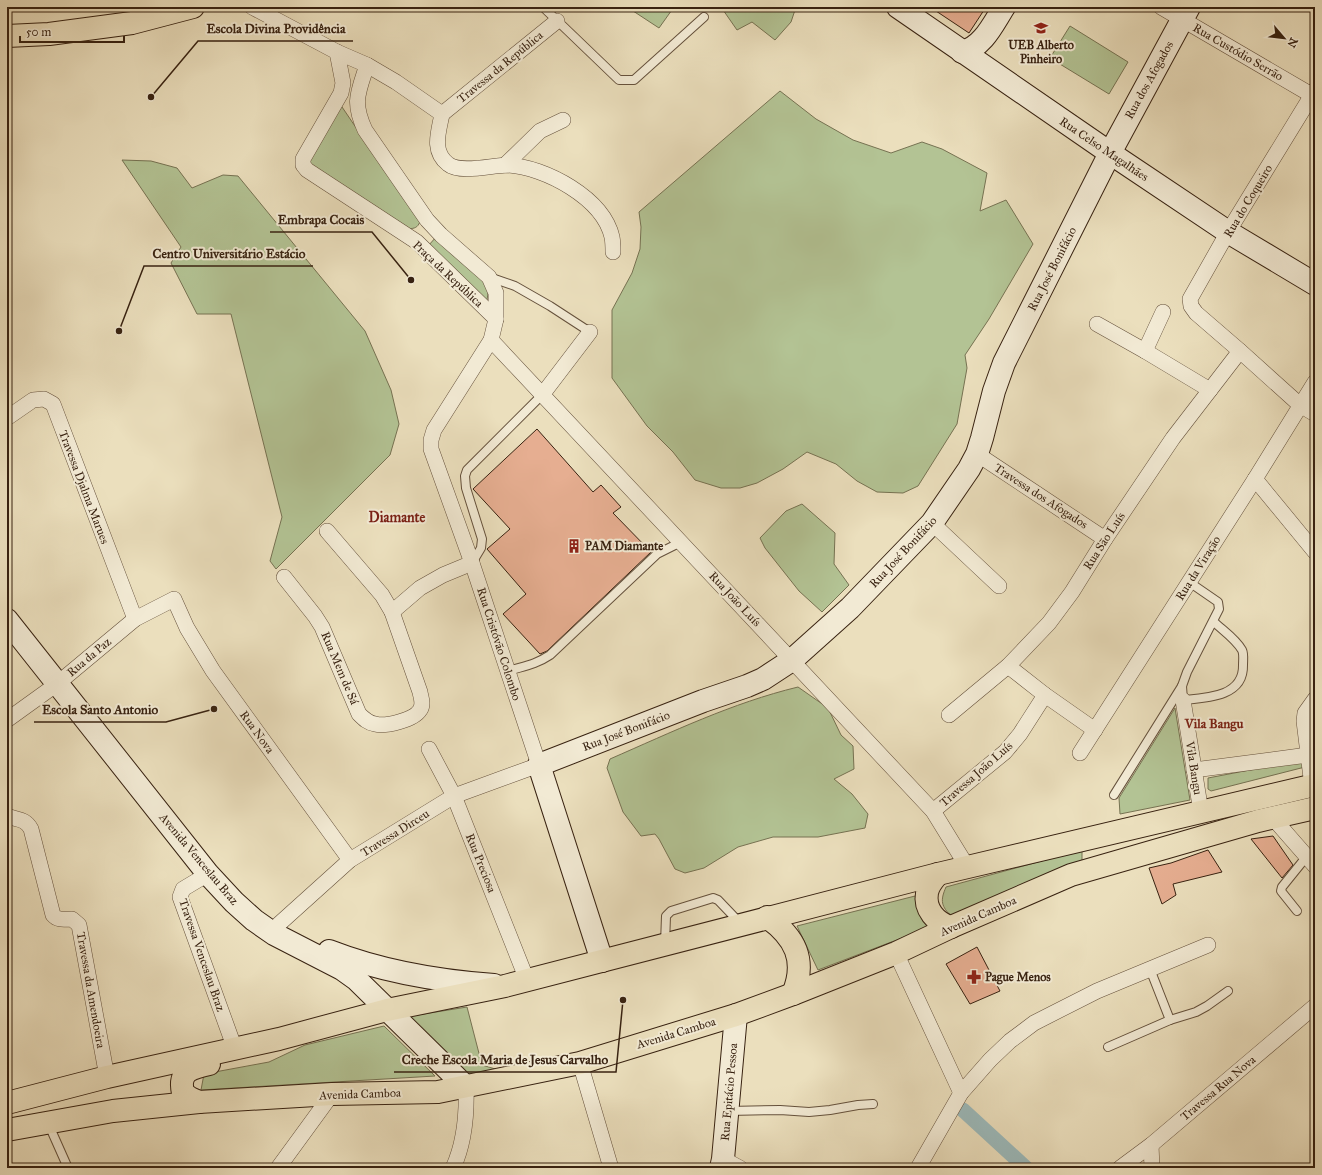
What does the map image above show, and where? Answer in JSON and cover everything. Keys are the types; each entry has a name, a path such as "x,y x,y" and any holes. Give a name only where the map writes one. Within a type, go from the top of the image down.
{"main road":[{"path":"7,36 49,34 132,23 193,7"},
{"name":"Rua Celso Magalhães","path":"898,7 1110,153 1228,232 1315,284"},
{"path":"962,52 976,46 984,38 1004,7"},
{"name":"Rua dos Afogados","path":"1110,153 1186,13"},
{"name":"Rua José Bonifácio","path":"539,765 703,701 764,679 792,660 850,608 932,523 969,469 977,454 994,391 1004,363 1110,153"},
{"name":"Avenida Venceslau Braz","path":"7,602 61,680 208,874 234,902 254,920 350,959 395,972 453,982 505,986"},
{"name":"Avenida Venceslau Braz","path":"7,620 61,680 215,866 237,890 259,910 276,929 356,979 466,1087"},
{"name":"Rua Cristóvão Colombo","path":"539,765 602,961"},
{"path":"7,1103 107,1077 279,1039 387,1010 505,986 766,917 938,874 1313,785"},
{"name":"Avenida Camboa","path":"7,1130 113,1111 199,1102 332,1094 438,1092 580,1063 736,1015 793,994 896,953 951,927 1070,875 1315,808"},
{"path":"938,874 930,883 927,893 927,904 936,919 951,927"},
{"path":"766,917 783,929 796,949 799,961 799,974 797,985 793,994"},
{"name":"Rua Epitácio Pessoa","path":"728,1165 727,1111 736,1015"},
{"path":"199,1102 183,1093 181,1085 184,1075 192,1068 253,1053 279,1039"}],"street":[{"path":"252,7 337,52 367,65 396,82 442,114 436,146 441,157 448,165 455,168 488,168 505,165 522,166 553,177 575,190 592,205 605,220 612,237 613,252"},
{"name":"Rua Custódio Serrão","path":"1161,7 1186,13 1314,94"},
{"name":"Travessa da República","path":"442,114 558,21"},
{"name":"Praça da República","path":"337,52 343,83 341,93 304,159 303,165 307,170 417,242 496,319"},
{"name":"Praça da República","path":"367,65 356,101 359,117 365,130 434,228 489,277 496,293 496,319 491,340"},
{"name":"Rua do Coqueiro","path":"1240,351 1196,313 1191,306 1190,299 1228,232 1314,94"},
{"path":"505,165 540,131 563,120"},
{"path":"417,242 434,228"},
{"path":"1145,351 1163,312"},
{"path":"1097,324 1210,390"},
{"path":"542,395 590,332"},
{"name":"Rua João Luís","path":"491,340 933,811 968,868"},
{"name":"Rua Cristóvão Colombo","path":"491,340 434,430 431,440 431,448 472,563 539,765"},
{"path":"1240,351 1300,405 1315,414"},
{"name":"Rua São Luís","path":"950,715 1008,666 1049,623 1072,592 1105,539 1173,438 1240,351"},
{"name":"Rua da Viração","path":"1080,753 1255,479 1315,382"},
{"name":"Travessa Djalma Marues","path":"7,418 33,400 44,399 53,404 135,619"},
{"name":"Travessa dos Afogados","path":"977,454 1105,539"},
{"path":"1255,479 1315,552"},
{"path":"932,523 999,586"},
{"path":"327,531 374,584 392,612 420,588 442,575 472,563"},
{"name":"Rua Mem de Sá","path":"284,577 322,626 360,714 366,721 386,725 412,717 420,711 422,703 420,692 392,612"},
{"name":"Rua da Paz","path":"7,720 61,680 135,619 174,599"},
{"name":"Rua Nova","path":"174,599 187,628 213,671 350,860"},
{"path":"1008,666 1045,695 1095,730"},
{"name":"Vila Bangu","path":"1182,693 1201,812"},
{"name":"Travessa João Luís","path":"933,811 1005,752 1020,734 1045,695"},
{"path":"1313,785 1305,731 1305,714 1315,698"},
{"name":"Rua Preciosa","path":"429,749 454,796 527,980"},
{"path":"1194,770 1308,755"},
{"name":"Travessa Dirceu","path":"276,929 350,860 454,796 539,765"},
{"name":"Travessa da Amendoeira","path":"7,816 25,822 31,829 54,915 60,920 72,919 79,925 107,1077"},
{"path":"1274,818 1311,861"},
{"name":"Travessa Venceslau Braz","path":"208,874 183,888 180,896 235,1049"},
{"path":"918,1168 961,1093 995,1055 1010,1041 1034,1023 1097,991 1208,945"},
{"path":"896,953 961,1093"},
{"name":"Travessa Rua Nova","path":"1120,1168 1151,1145 1315,1006"},
{"path":"580,1063 611,1168"},
{"path":"453,1168 462,1142 465,1125 467,1110 466,1087"},
{"path":"278,1168 332,1094"},
{"path":"1151,1145 1152,1168"}],"lane":[{"path":"543,7 619,80 634,80 704,17"},
{"path":"489,277 516,286 590,332"},
{"path":"472,563 481,548 482,539 466,488 465,476 468,470 542,395"},
{"path":"508,671 535,664 550,655 657,554 681,542"},
{"path":"1114,795 1182,693 1187,672 1219,608 1218,602 1189,582"},
{"path":"1182,693 1214,697 1227,692 1237,684 1243,672 1243,651 1236,641 1213,620"},
{"path":"1297,911 1281,891 1282,887 1311,861"},
{"path":"665,944 666,916 671,911 713,898 718,900 740,924"},
{"path":"1150,969 1170,1020"},
{"path":"1108,1047 1170,1020 1196,1012 1228,991"},
{"path":"727,1111 780,1110 810,1112 873,1104"},
{"path":"48,1123 68,1168"}],"green space":[{"path":"627,7 674,7 659,28"},
{"path":"721,7 796,7 791,22 775,40 752,22 737,30"},
{"path":"1070,26 1128,62 1109,94 1050,58"},
{"path":"780,91 816,119 853,140 891,153 922,142 942,149 987,173 980,211 1006,200 1033,244 989,319 965,355 967,368 957,424 918,486 903,493 877,492 857,481 836,464 807,452 783,469 757,483 740,488 721,488 695,480 673,452 647,426 612,378 612,310 632,273 640,249 641,227 639,212"},
{"path":"340,104 420,222 416,227 409,229 312,169 309,160"},
{"path":"122,160 151,161 177,168 192,188 223,175 238,176 365,331 391,390 399,424 390,455 276,569 270,561 282,517 231,314 197,314 171,263 181,247"},
{"path":"437,236 489,287 487,300 428,246"},
{"path":"802,504 835,533 834,564 849,585 822,612 799,591 765,548 760,538 786,511"},
{"path":"798,687 828,708 841,735 853,746 854,769 834,779 852,794 868,814 865,828 818,837 773,837 738,847 704,868 685,873 675,869 655,834 641,836 623,812 607,768 610,759 726,710 750,701"},
{"path":"1175,708 1190,800 1120,814 1119,798"},
{"path":"1302,760 1305,767 1211,791 1208,789 1208,778"},
{"path":"1082,850 1082,865 952,917 944,906 942,900 946,887"},
{"path":"915,896 928,928 818,970 797,926"},
{"path":"467,1007 482,1065 502,1071 476,1076 465,1073 405,1017"},
{"path":"384,1026 435,1076 201,1090 204,1074 269,1062 305,1045"}],"building":[{"path":"930,7 986,7 969,33"},
{"name":"PAM Diamante","path":"537,429 593,492 601,485 621,507 613,513 651,552 547,651 540,654 503,614 526,594 487,549 510,529 473,489"},
{"path":"1273,836 1293,865 1282,878 1251,839"},
{"path":"1208,850 1222,872 1173,884 1176,895 1162,904 1149,868 1171,863"},
{"name":"Pague Menos","path":"977,947 1000,991 970,1004 946,964"}],"waterway":[{"path":"963,1110 1026,1168"}],"place":[{"name":"UEB Alberto Pinheiro","path":"1041,28"},
{"name":"Escola Divina Providência","path":"151,97"},
{"name":"Embrapa Cocais","path":"411,280"},
{"name":"Centro Universitário Estácio","path":"119,331"},
{"name":"PAM Diamante","path":"574,546"},
{"name":"Escola Santo Antonio","path":"214,709"},
{"name":"Pague Menos","path":"974,977"},
{"name":"Creche Escola Maria de Jesus Carvalho","path":"623,1000"}],"district":[{"name":"Diamante","path":"397,517"},
{"name":"Vila Bangu","path":"1214,723"}]}
